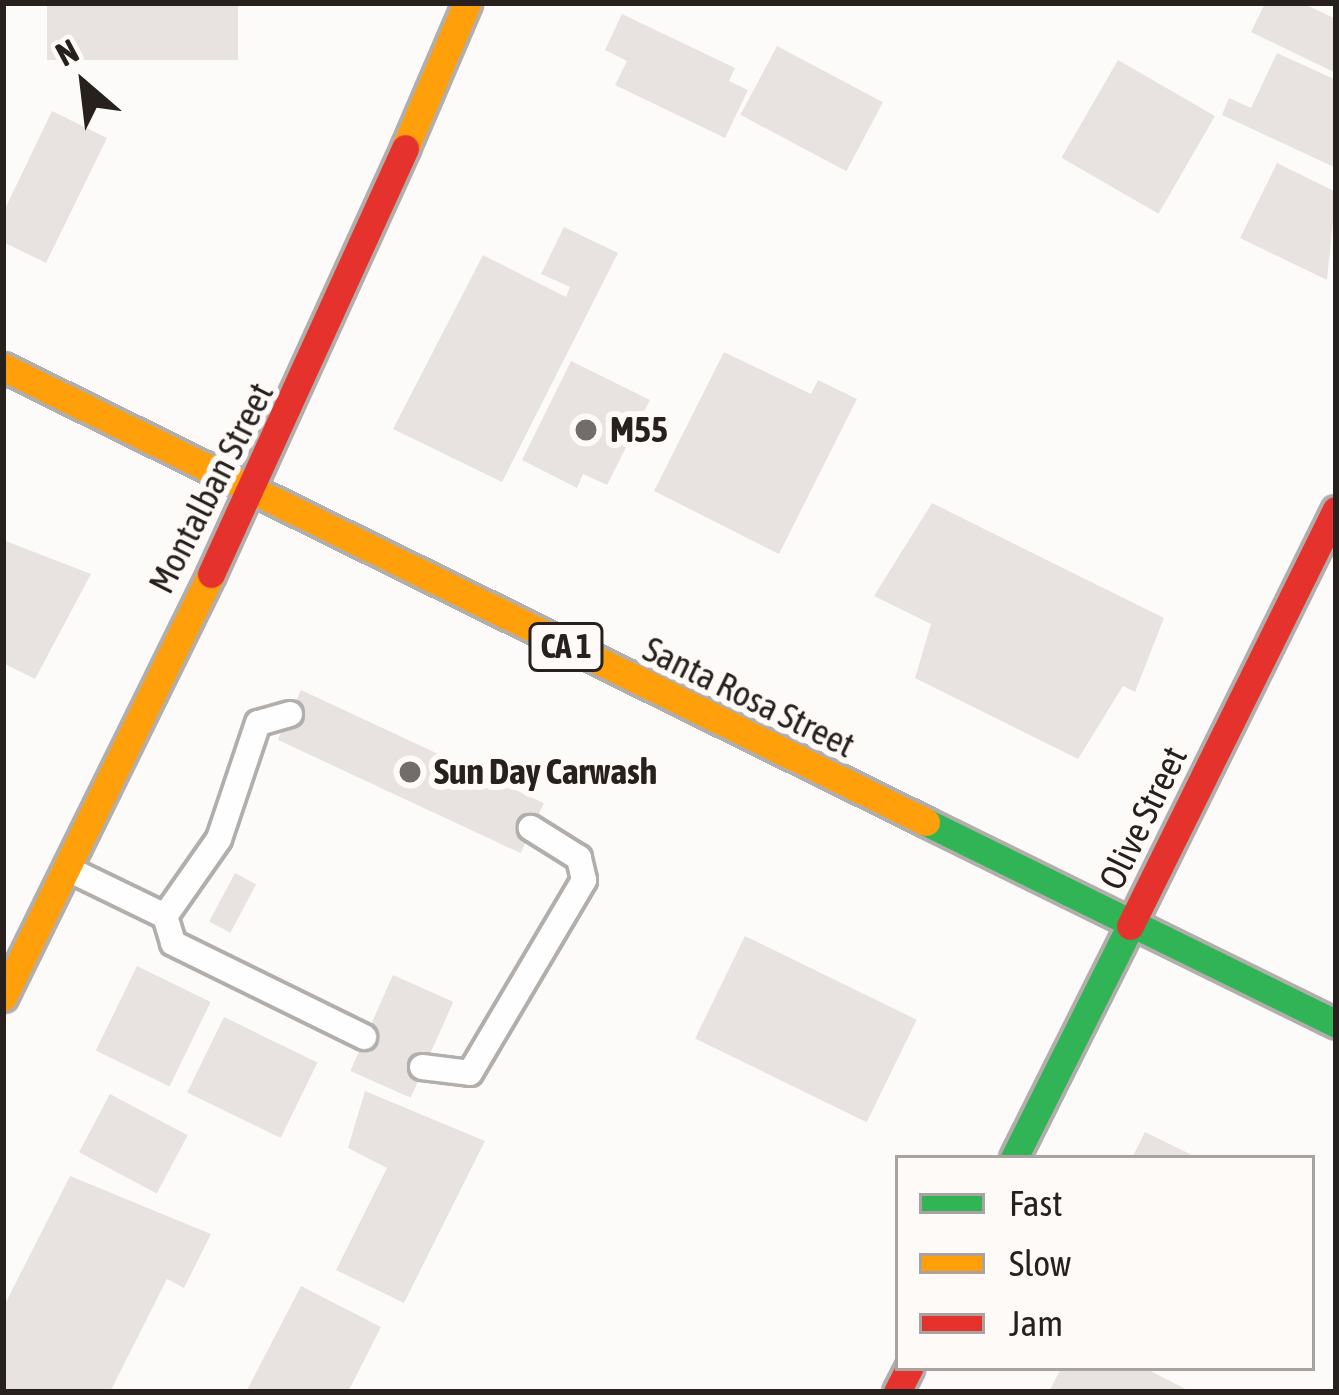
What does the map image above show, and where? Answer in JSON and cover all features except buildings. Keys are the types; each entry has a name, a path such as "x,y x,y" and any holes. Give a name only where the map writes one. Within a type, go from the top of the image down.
{"main road":[{"name":"Montalban Street","path":"3,997 247,490 466,3"},
{"name":"Santa Rosa Street","path":"3,367 1336,1024"},
{"name":"Olive Street","path":"1016,1155 1336,510"}],"lane":[{"path":"290,714 258,723 219,839 165,916 172,944 364,1037"},
{"path":"422,1067 470,1073 584,880 579,858 531,828"},
{"path":"66,868 165,916"}],"traffic: fast":[{"path":"926,822 1336,1024"},
{"path":"1016,1155 1130,926"}],"traffic: slow":[{"path":"405,148 467,3"},
{"path":"3,367 926,822"},
{"path":"3,997 211,574"}],"traffic: jam":[{"path":"211,574 405,148"},
{"path":"1130,926 1336,510"},
{"path":"897,1392 908,1371"}],"place":[{"name":"M55","path":"586,430"},
{"name":"Sun Day Carwash","path":"410,772"}]}
